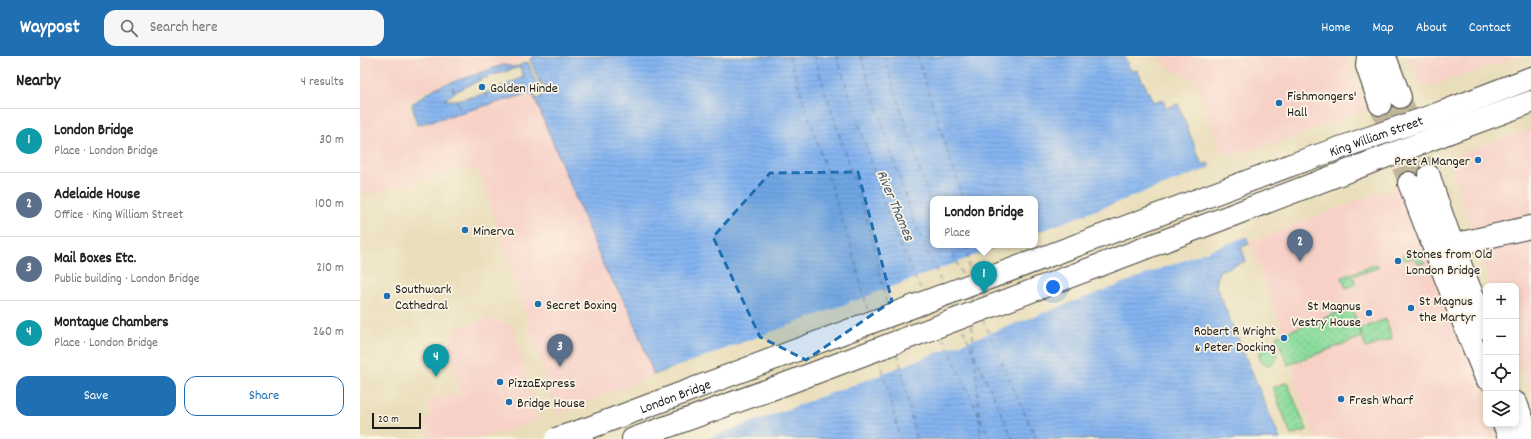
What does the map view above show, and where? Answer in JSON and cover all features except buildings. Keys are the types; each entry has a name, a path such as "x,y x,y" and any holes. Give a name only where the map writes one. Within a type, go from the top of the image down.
{"main road":[{"path":"1368,56 1367,66 1390,100 1387,62 1380,56"},
{"name":"King William Street","path":"1230,216 1446,122 1531,78"},
{"name":"King William Street","path":"1221,193 1291,165 1446,122 1531,102"},
{"path":"1429,176 1438,205 1443,246 1483,369"},
{"path":"1409,183 1483,322"},
{"name":"London Bridge","path":"556,439 715,382 1221,193"},
{"name":"London Bridge","path":"633,439 788,383 1230,216"},
{"path":"1443,246 1531,226"},
{"path":"1519,411 1530,439"},
{"path":"1505,427 1510,439"}],"highlighted area":[{"path":"858,172 892,301 806,360 760,337 713,237 770,173"}],"shaded area":[{"path":"360,56 533,56 505,69 493,67 424,91 408,105 415,127 527,94 534,97 603,263 614,287 629,309 654,375 557,414 480,173 468,168 365,195 360,192"},
{"name":"Fishmongers' Hall","path":"1156,56 1346,56 1366,110 1285,140 1231,155 1219,147 1195,78 1176,73"},
{"path":"1408,56 1521,56 1430,87 1423,85 1416,78"},
{"path":"1531,129 1531,397 1519,366 1519,283 1489,283 1449,160 1455,155"},
{"path":"1402,184 1483,390 1483,427 1498,427 1503,439 1316,439 1295,386 1293,359 1249,242"},
{"path":"491,317 498,321 512,324 538,419 509,431 478,438 429,439 425,421 430,417 428,400 460,393 448,345 456,328"}],"green space":[{"path":"1412,253 1418,255 1425,263 1419,264 1414,258 1403,260 1401,256"},
{"path":"1377,264 1378,268 1353,276 1356,284 1346,288 1342,277"},
{"path":"1352,307 1362,337 1288,365 1276,336"},
{"path":"1386,319 1392,339 1366,348 1360,329"},
{"path":"1268,347 1274,350 1277,356 1274,362 1268,365 1262,362 1259,356 1262,350"},
{"path":"1287,382 1307,430 1291,435 1273,388"}],"water":[{"name":"River Thames","path":"534,56 1124,56 1131,71 1137,70 1154,103 1163,100 1166,108 1178,104 1202,165 1208,163 1210,168 1207,169 1232,236 1244,232 1249,244 1241,247 1246,261 1219,271 1216,286 1280,439 701,439 674,368 654,375 629,309 604,267 535,99 540,98 545,88 543,82 538,80 530,59","holes":["1091,212 1118,285 1113,287 1086,214","854,301 881,374 877,375 849,303"]},
{"path":"528,62 536,83 540,81 542,85 533,88 535,99 531,94 527,94 417,125 412,104 435,88 503,65 516,67","holes":["520,67 524,77 486,93 487,97 485,94 457,100 444,100 454,93 452,86 455,92 480,80 479,76 481,79"]}],"pier":[{"path":"1212,167 1209,170 1233,234 1245,230 1248,236 879,376 707,439 698,439 673,371 654,377 652,376 849,303 851,300 854,301 995,248 1038,248 1038,232"}],"ferry route":[{"path":"789,56 853,253 868,312"},
{"path":"814,56 872,237 887,305"},
{"path":"837,56 892,228 922,292"},
{"path":"861,56 913,219 942,284"},
{"path":"884,56 930,202"},
{"path":"917,56 962,196"},
{"path":"950,248 963,277"},
{"path":"967,248 969,274"},
{"path":"970,295 971,302"},
{"path":"951,303 954,309"},
{"path":"931,311 934,318"},
{"path":"983,320 1036,439"},
{"path":"972,325 974,352"},
{"path":"892,326 893,333"},
{"path":"963,329 1013,439"},
{"path":"873,332 874,339"},
{"path":"943,337 990,439"},
{"path":"898,354 916,439"},
{"path":"975,355 979,414"},
{"path":"880,359 900,439"},
{"path":"979,417 981,439"}],"tunnel":[{"path":"1400,97 1429,176"},
{"path":"1380,104 1409,183"}],"place":[{"name":"Golden Hinde","path":"482,87"},
{"name":"Fishmongers' Hall","path":"1279,103"},
{"name":"Pret A Manger","path":"1478,160"},
{"name":"Minerva","path":"465,230"},
{"name":"Stones from Old London Bridge","path":"1398,261"},
{"name":"Adelaide House","path":"1300,262"},
{"name":"London Bridge","path":"984,294"},
{"name":"Southwark Cathedral","path":"387,296"},
{"name":"Secret Boxing","path":"538,304"},
{"name":"St Magnus the Martyr","path":"1411,308"},
{"name":"St Magnus Vestry House","path":"1369,313"},
{"name":"Robert R Wright & Peter Docking","path":"1284,338"},
{"name":"Mail Boxes Etc.","path":"560,367"},
{"name":"Montague Chambers","path":"436,377"},
{"name":"PizzaExpress","path":"500,382"},
{"name":"Fresh Wharf","path":"1341,399"},
{"name":"Bridge House","path":"509,402"}]}
